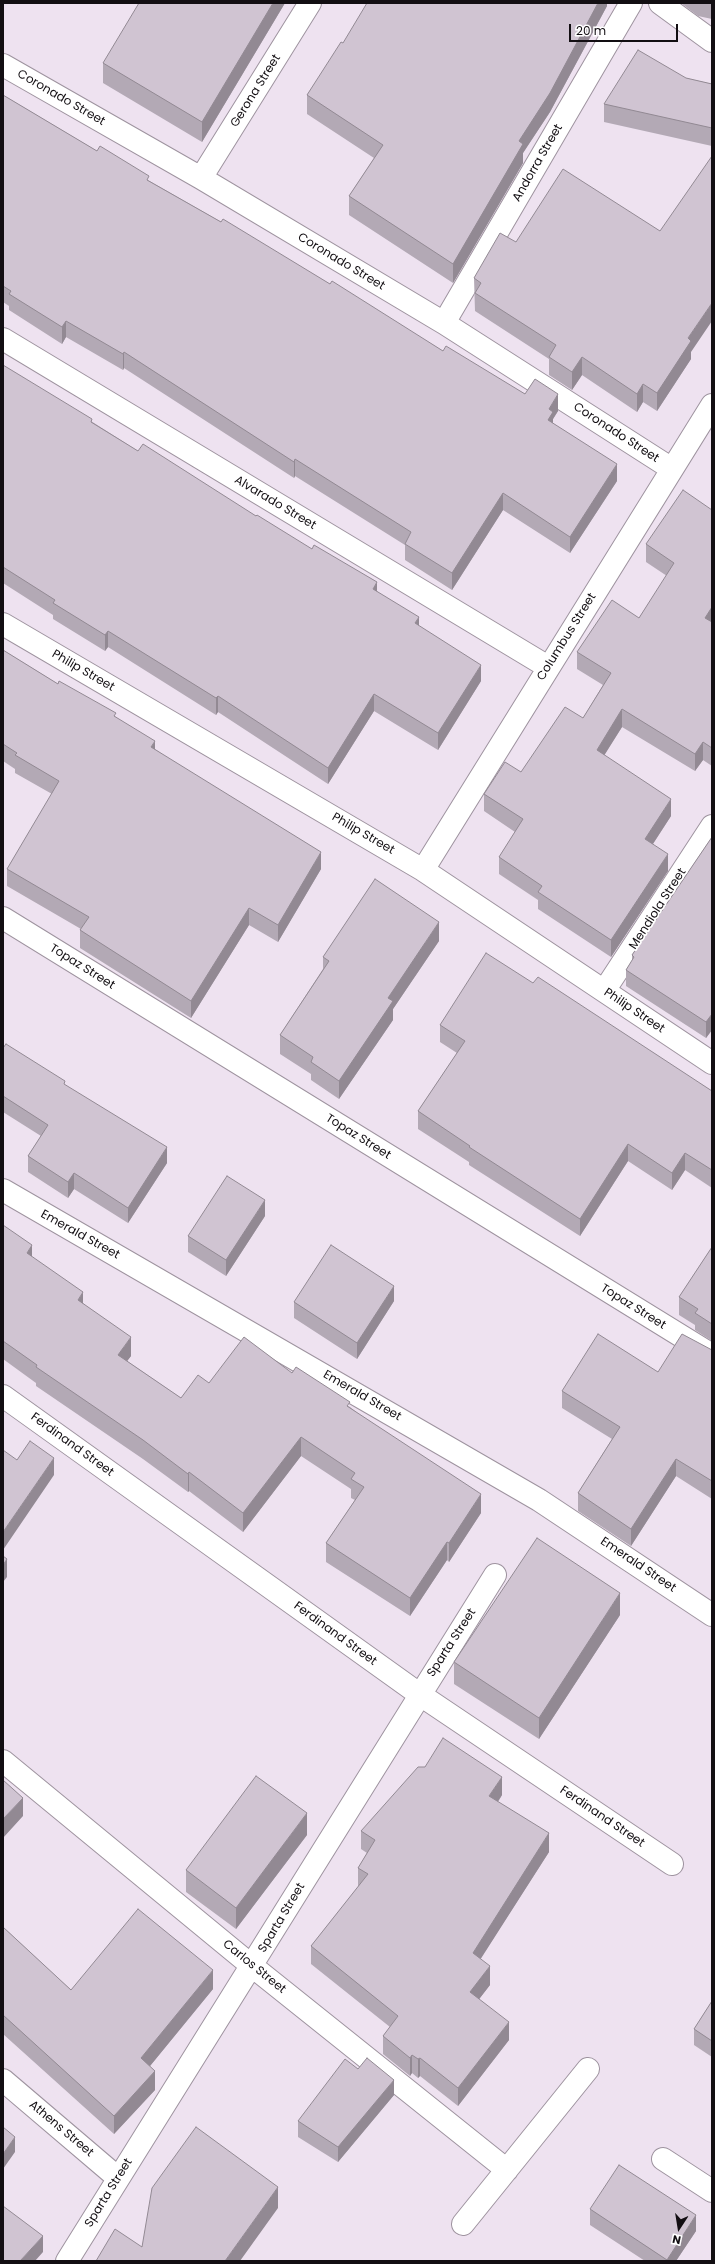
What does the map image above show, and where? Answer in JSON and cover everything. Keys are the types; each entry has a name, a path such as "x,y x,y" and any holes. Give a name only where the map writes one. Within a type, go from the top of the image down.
{"street":[{"name":"Gerona Street","path":"201,178 310,3"},
{"name":"Andorra Street","path":"444,323 631,3"},
{"path":"660,3 712,41"},
{"name":"Coronado Street","path":"3,64 201,178 444,323 672,469"},
{"name":"Alvarado Street","path":"3,339 548,667"},
{"name":"Columbus Street","path":"423,870 712,405"},
{"name":"Philip Street","path":"3,624 423,870 712,1063"},
{"name":"Mendiola Street","path":"604,991 712,826"},
{"name":"Topaz Street","path":"3,918 712,1356"},
{"name":"Emerald Street","path":"3,1190 234,1322 539,1500 712,1615"},
{"name":"Ferdinand Street","path":"3,1396 419,1694 672,1864"},
{"name":"Sparta Street","path":"66,2261 252,1966 419,1694 495,1575"},
{"name":"Carlos Street","path":"3,1761 252,1966 507,2170"},
{"path":"463,2224 588,2069"},
{"name":"Athens Street","path":"3,2080 118,2178"},
{"path":"663,2159 712,2191"}],"building":[{"path":"139,3 273,3 202,122 103,63"},
{"path":"367,3 598,3 550,93 519,141 523,144 453,264 349,196 383,145 307,95 341,42 343,43"},
{"path":"638,50 686,78 712,84 712,128 604,104"},
{"path":"3,95 97,151 100,146 149,176 147,180 221,222 223,219 330,284 332,281 443,351 446,346 525,394 535,379 558,394 549,409 553,412 548,420 617,464 570,537 503,493 452,573 405,544 411,532 295,459 294,462 124,352 123,354 66,321 62,327 9,294 11,291 3,286"},
{"path":"712,156 712,303 688,338 691,341 657,393 643,384 637,394 582,357 572,372 549,357 556,345 475,293 481,283 474,278 500,233 516,242 563,169 660,231"},
{"path":"3,365 92,419 91,422 138,451 143,444 256,516 257,515 312,549 314,545 377,582 373,589 419,617 415,623 481,665 438,733 374,694 328,768 218,696 216,698 108,631 105,635 53,603 55,600 3,567"},
{"path":"683,490 712,510 712,607 705,618 712,622 712,748 703,742 695,754 622,709 597,750 671,799 645,839 668,854 611,940 538,892 542,886 499,857 523,819 484,794 505,762 521,772 565,707 583,718 611,673 577,652 612,600 639,618 674,563 646,544"},
{"path":"3,650 58,684 59,681 116,713 114,716 155,741 151,747 321,852 278,925 249,908 191,1001 80,930 89,917 7,869 59,781 15,755 17,753 3,744"},
{"path":"712,837 712,1014 706,1022 626,970 634,957 632,955"},
{"path":"375,879 439,922 388,998 393,1001 339,1081 311,1062 313,1057 280,1035 329,961 323,957"},
{"path":"486,953 533,983 538,977 712,1091 712,1170 685,1153 672,1173 628,1144 580,1219 469,1147 470,1146 418,1111 465,1041 440,1025"},
{"path":"6,1044 65,1081 64,1084 167,1147 128,1208 74,1173 68,1182 28,1156 48,1125 3,1096 3,1048"},
{"path":"227,1176 265,1200 226,1260 188,1236"},
{"path":"3,1225 32,1245 27,1253 83,1292 78,1300 131,1337 118,1355 181,1398 198,1375 209,1383 244,1337 292,1373 296,1367 350,1402 347,1406 481,1494 410,1598 326,1543 364,1487 351,1479 355,1473 301,1437 243,1513 189,1472 188,1474 143,1440 36,1367 37,1365 3,1341"},
{"path":"331,1245 394,1286 357,1343 294,1302"},
{"path":"712,1247 712,1324 695,1313 698,1309 679,1297"},
{"path":"598,1334 658,1372 682,1334 712,1350 712,1481 676,1459 631,1529 578,1493 620,1427 562,1391"},
{"path":"30,1441 54,1458 3,1532 3,1450 17,1460"},
{"path":"537,1538 620,1593 539,1718 454,1662"},
{"path":"3,1556 7,1559 3,1565"},
{"path":"443,1738 502,1777 489,1796 549,1833 473,1953 490,1966 470,1992 509,2022 458,2088 420,2058 418,2059 412,2055 410,2058 383,2036 398,2016 311,1946 368,1874 358,1868 375,1840 361,1831 418,1767 425,1767"},
{"path":"256,1776 307,1813 236,1908 186,1870"},
{"path":"3,1780 23,1798 3,1819"},
{"path":"138,1909 213,1970 141,2058 155,2071 114,2116 3,2015 3,1927 71,1990"},
{"path":"712,2001 712,2041 694,2029"},
{"path":"367,2058 394,2080 338,2147 298,2121 345,2059 358,2069"},
{"path":"3,2127 15,2137 3,2154"},
{"path":"196,2127 278,2187 225,2261 96,2261 115,2229 142,2247 152,2188"},
{"path":"619,2165 696,2215 667,2260 590,2209"},
{"path":"3,2206 43,2236 20,2261 3,2261"}]}
